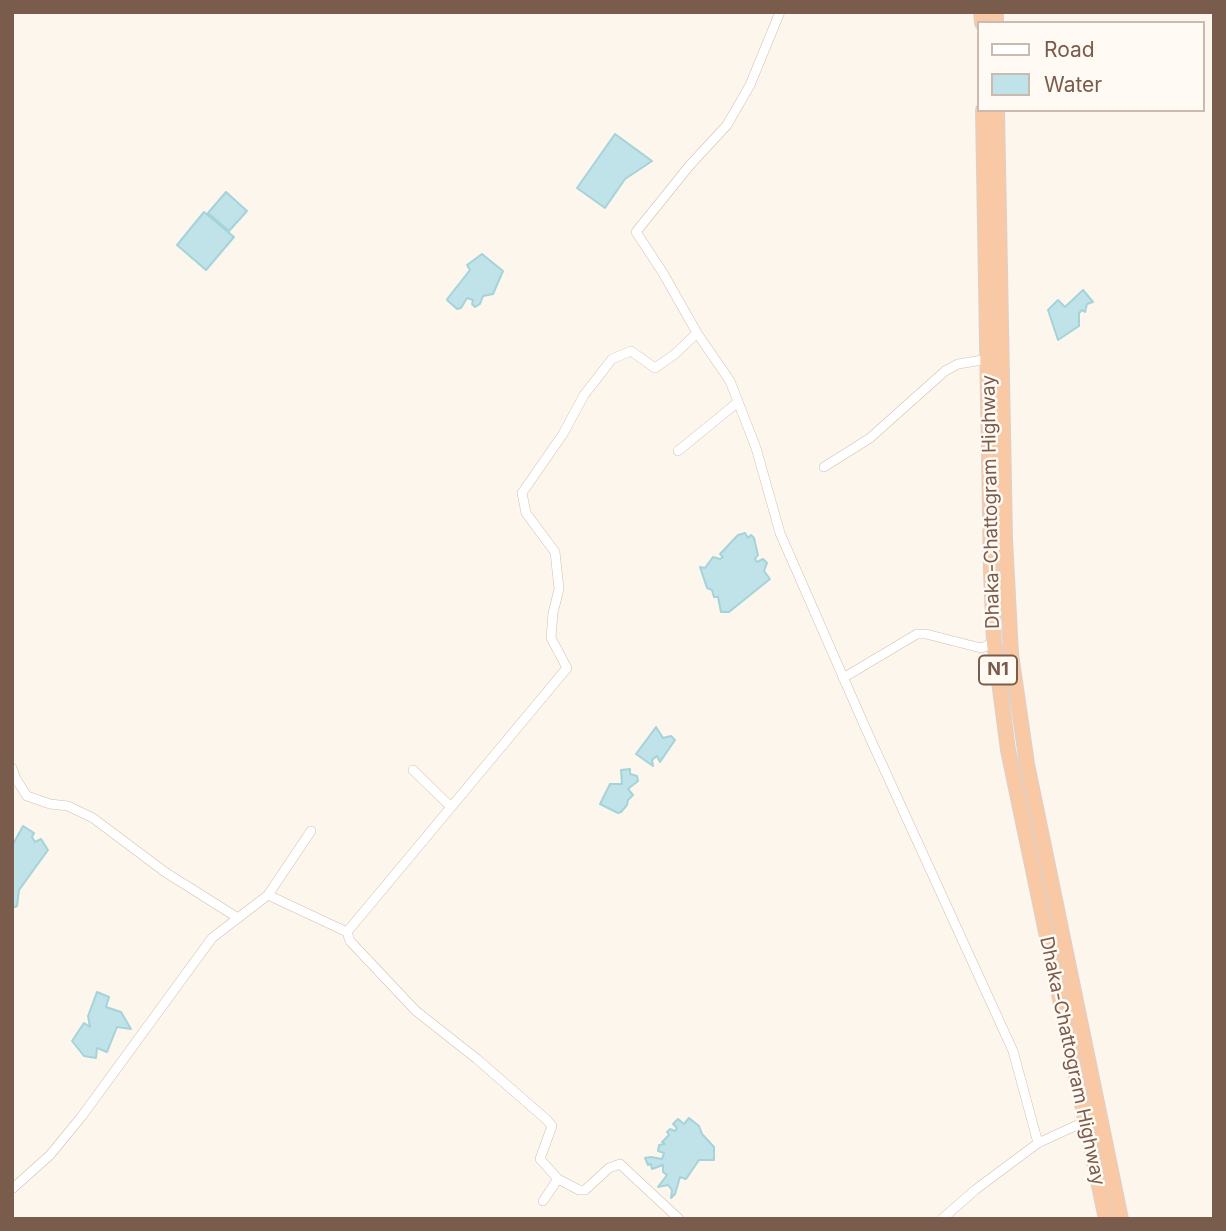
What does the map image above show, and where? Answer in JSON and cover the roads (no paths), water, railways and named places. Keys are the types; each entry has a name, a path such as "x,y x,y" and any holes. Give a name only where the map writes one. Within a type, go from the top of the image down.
{"highway":[{"name":"Dhaka-Chattogram Highway","path":"983,112 994,643 1008,750 1105,1219"},
{"name":"Dhaka-Chattogram Highway","path":"998,112 1005,540 1012,654 1027,764 1121,1219"}],"street":[{"path":"780,12 750,85 727,125 636,232 697,333 730,381 756,448 780,533 1013,1051 1038,1143"},
{"path":"347,932 567,668 551,638 559,589 555,552 526,513 522,493 563,435 584,395 612,359 631,351 655,368 697,333"},
{"path":"824,467 870,438 945,371 958,364 989,359"},
{"path":"678,451 738,402"},
{"path":"843,678 917,634 981,648 994,643"},
{"path":"12,768 27,796 50,804 68,806 93,818 164,872 238,918"},
{"path":"413,770 451,807"},
{"path":"12,1189 50,1155 82,1115 212,938 268,895 311,831"},
{"path":"268,895 347,932 350,941 416,1011 547,1119 552,1126 540,1159 558,1179 579,1190 585,1189 609,1168 620,1164 642,1181 679,1219"},
{"path":"942,1219 975,1190 1038,1143 1086,1121"},
{"path":"543,1201 558,1179"}],"water":[{"path":"615,134 652,161 625,179 605,208 577,188"},
{"path":"226,192 247,211 229,231 208,213"},
{"path":"204,212 234,237 206,270 177,245"},
{"path":"482,254 503,271 493,294 483,296 480,304 475,307 473,300 467,298 461,308 457,309 447,300 470,270 467,265"},
{"path":"1083,290 1093,302 1087,304 1085,312 1082,310 1079,313 1079,326 1058,340 1048,310 1058,300 1065,307"},
{"path":"745,533 748,538 751,535 754,538 758,555 755,559 757,562 763,559 767,563 764,571 770,579 729,612 721,612 718,597 714,597 712,590 707,588 700,567 705,568 713,557 723,557 720,554 738,535"},
{"path":"656,727 663,738 671,736 675,740 660,762 657,756 652,760 653,766 636,754"},
{"path":"630,769 630,774 637,776 638,781 628,789 633,795 621,812 600,804 610,784 622,784 621,770"},
{"path":"23,826 34,833 32,837 35,842 41,839 48,850 19,890 17,906 12,908 12,846"},
{"path":"97,992 109,997 106,1007 121,1012 131,1029 117,1027 107,1052 97,1048 96,1058 84,1056 72,1041 84,1023 90,1027 88,1016"},
{"path":"689,1118 699,1126 702,1134 714,1147 714,1160 699,1160 686,1179 680,1177 675,1194 671,1198 672,1190 668,1185 658,1187 667,1175 663,1172 663,1165 652,1169 645,1158 662,1159 664,1153 658,1151 659,1145 665,1144 662,1142 669,1135 667,1132 670,1129 675,1131 677,1128 673,1124 678,1119 684,1124"}]}
